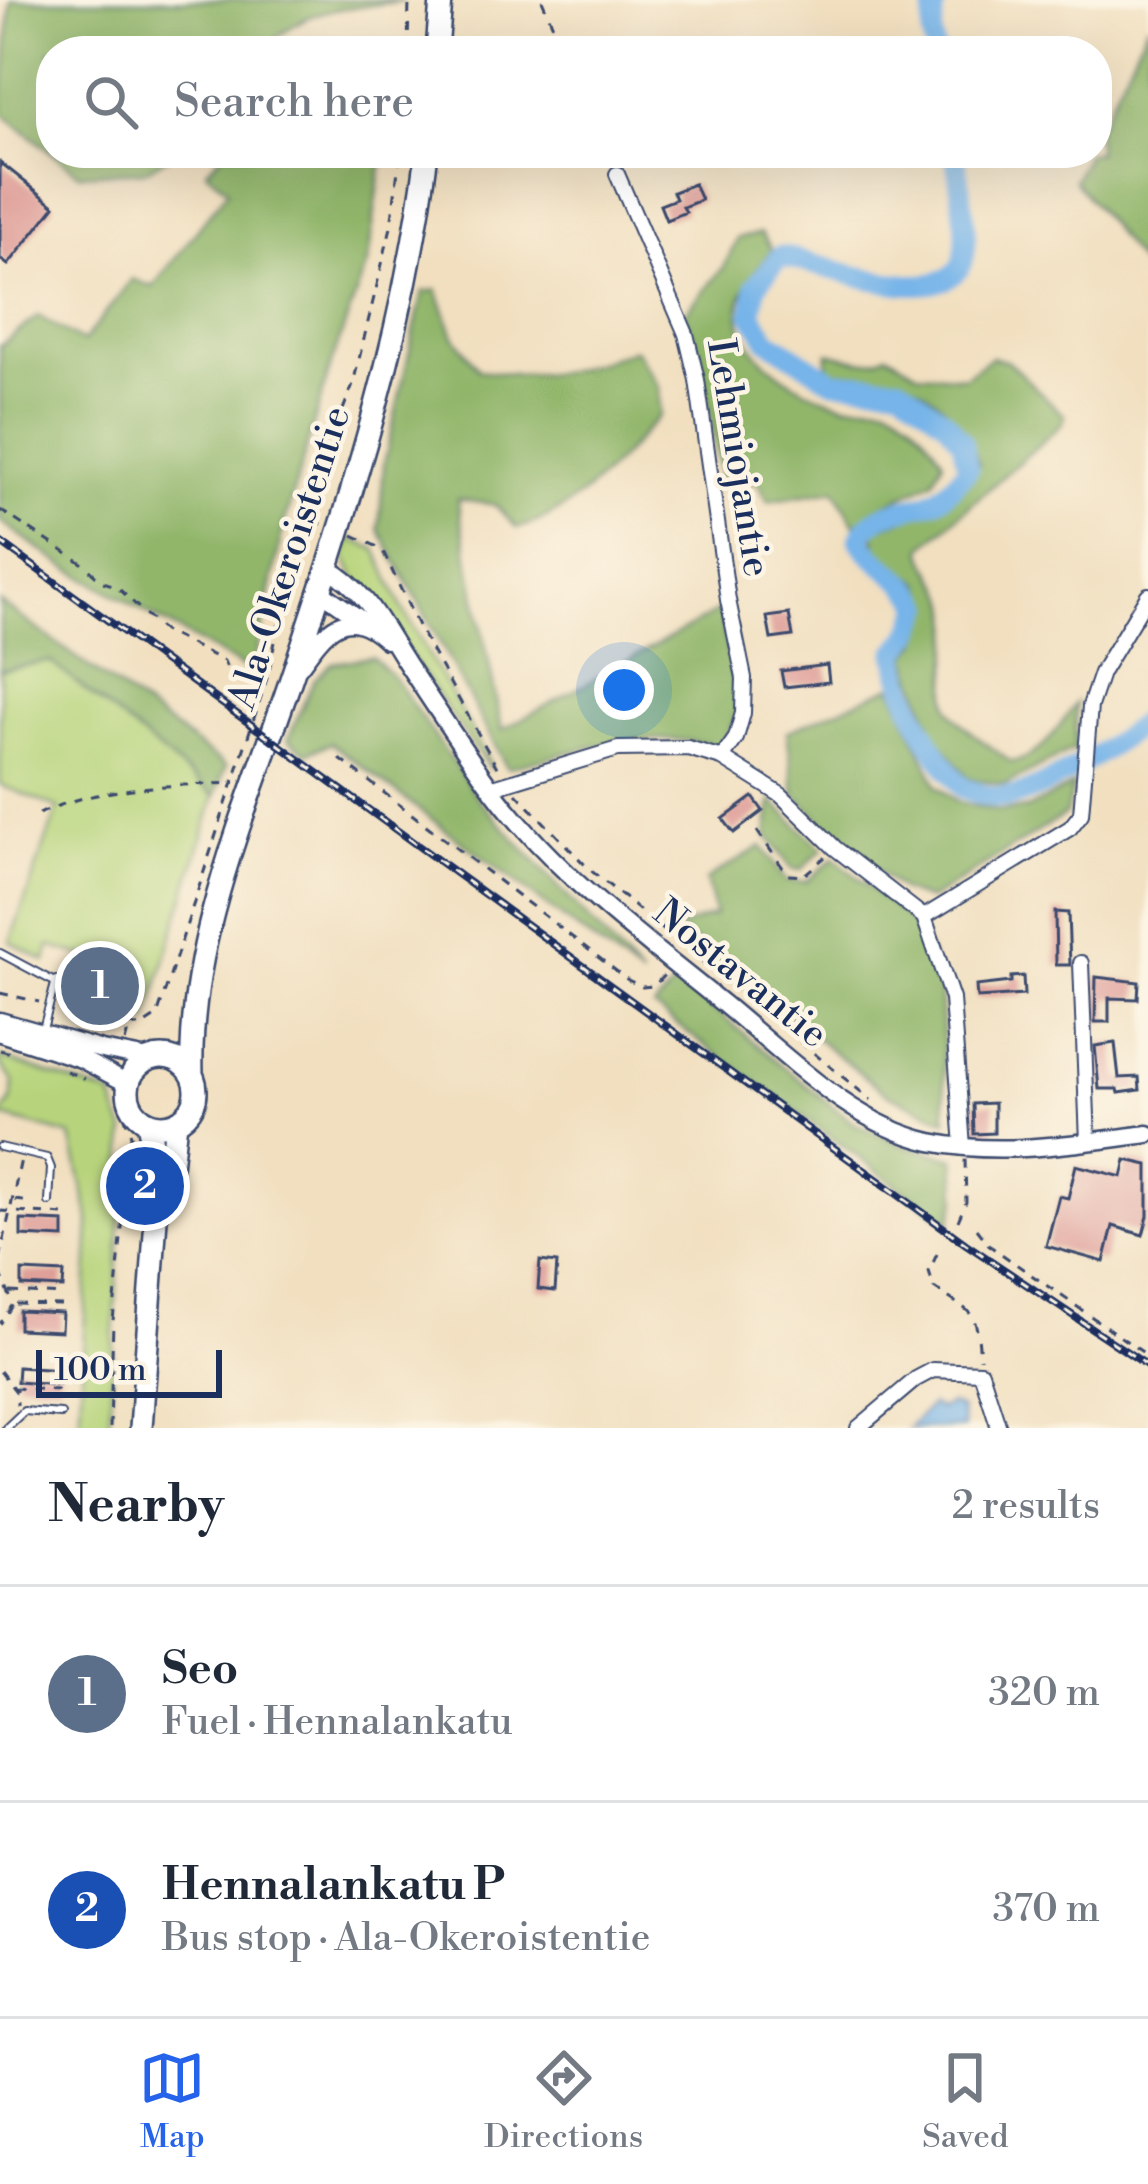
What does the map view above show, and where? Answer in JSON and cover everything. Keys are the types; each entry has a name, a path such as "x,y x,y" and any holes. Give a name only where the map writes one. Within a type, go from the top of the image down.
{"main road":[{"path":"438,36 440,0"},
{"name":"Ala-Okeroistentie","path":"192,1074 199,980 233,849 320,591 387,365 424,168"},
{"name":"Ala-Okeroistentie","path":"157,1058 199,980"},
{"path":"157,1058 181,1062 192,1074 196,1085 192,1108 166,1125 148,1123 133,1110 121,1087 133,1072 157,1058"},
{"path":"158,1229 173,1170 176,1122"},
{"path":"142,1428 158,1229 159,1178 148,1123"}],"street":[{"name":"Lehmiojantie","path":"617,174 686,334 697,380 728,600 744,678 740,725 722,758"},
{"name":"Nostavantie","path":"327,568 348,579 376,613 560,867 864,1114 898,1132 963,1147 1007,1148 1148,1134"},
{"name":"Nostavantie","path":"320,591 400,652"},
{"path":"924,917 1070,828 1081,814 1090,706 1101,673 1148,595"},
{"path":"288,688 324,633 343,621 369,624"},
{"path":"498,784 618,749 688,748 722,758 781,795 836,848 924,917 952,999 963,1147"},
{"path":"1081,963 1088,1142"},
{"path":"0,1021 118,1075 121,1087"},
{"path":"0,1033 157,1058"},
{"path":"858,1428 933,1370 980,1372 999,1428"}],"lane":[{"path":"0,953 77,994 119,1003 124,979 82,969 77,994"},
{"path":"41,1038 56,980"},
{"path":"0,1147 47,1158 52,1168 50,1202"},
{"path":"6,1428 24,1411 61,1414"}],"path":[{"path":"408,36 409,0"},
{"path":"542,0 558,36"},
{"path":"0,993 140,1027 155,1019 264,690 301,518 353,384 391,227 398,168"},
{"path":"0,511 124,592 164,631 224,661 229,673 264,690"},
{"path":"301,518 326,525"},
{"path":"352,534 382,549 498,784 589,869 879,1108"},
{"path":"340,759 628,980 642,987 654,986 674,964"},
{"path":"39,814 62,803 133,788 235,783"},
{"path":"757,831 788,875 803,876 836,848"},
{"path":"0,1050 21,1056"},
{"path":"60,1068 94,1083"},
{"path":"110,1428 113,1321 131,1135 121,1087"},
{"path":"958,1222 966,1202 963,1147"},
{"path":"0,1259 22,1152"},
{"path":"14,1200 31,1202"},
{"path":"0,1211 64,1215"},
{"path":"977,1229 990,1246 1148,1356"},
{"path":"937,1254 929,1271 934,1288 966,1305 973,1316 980,1372"},
{"path":"0,1272 13,1304"},
{"path":"8,1292 62,1295"},
{"path":"13,1304 62,1305"},
{"path":"0,1324 13,1304"},
{"path":"0,1374 17,1393 17,1418"},
{"path":"13,1388 59,1390"}],"green space":[{"path":"11,0 405,0 328,11 297,23 280,36 36,36 36,140 2,113"},
{"path":"1148,24 1148,274 1074,180 1080,168 1112,168 1112,99"},
{"path":"71,168 149,168 144,171 79,174"},
{"path":"381,168 368,261 332,361 284,524 253,673 64,566 0,521 0,346 38,316 83,342 132,279 153,287 228,190 206,171"},
{"path":"761,233 772,250 748,283 740,305 741,324 760,357 793,383 830,400 893,407 921,430 943,460 933,481 855,525 835,490 768,501 757,481 722,486 701,355 684,314 724,267 738,238"},
{"path":"437,290 454,336 479,370 523,375 558,372 635,349 659,387 660,415 596,483 558,511 517,528 495,505 457,499 502,730 720,610 738,711 722,747 640,740 507,768 379,529 384,464 423,292"},
{"path":"828,353 864,361 887,354 919,373 964,377 991,357 1006,360 1065,416 1062,424 923,547 950,605 947,694 959,721 1011,762 1040,748 1076,703 1075,748 1005,785 969,779 934,734 907,656 918,643 931,606 921,583 877,554 873,530 935,507 979,464 974,451 960,426 929,394 895,379 827,371"},
{"path":"350,539 376,549 401,606 489,768 354,576 345,556"},
{"path":"0,602 226,766 215,796 50,661 0,670"},
{"path":"372,657 393,677 480,801 642,978 331,743 306,753 288,739 314,680 332,663"},
{"path":"50,661 215,796 147,1021 130,1019 141,974 50,946 46,961 10,942 58,808 0,785 0,670"},
{"path":"892,686 937,786 958,802 999,811 1027,809 1073,785 1066,814 929,900 902,891 840,840 795,794 787,732"},
{"path":"772,801 823,849 801,870 792,869 767,835"},
{"path":"762,846 786,881 806,882 834,858 919,928 940,981 946,1120 886,1093 677,928 715,915 706,880"},
{"path":"678,980 852,1122 905,1146 955,1158 957,1199 950,1224 654,1008"},
{"path":"0,1057 111,1095 125,1131 109,1428 79,1428 90,1221 71,1136 0,1116 11,1102 14,1082"}],"water":[{"path":"950,1404 960,1408 964,1428 908,1428 931,1405 940,1409"}],"building":[{"path":"0,162 55,206 8,265 0,259"},
{"path":"694,184 701,200 666,220 660,205 676,199 673,192"},
{"path":"789,614 793,636 771,639 767,617"},
{"path":"827,665 829,682 784,687 781,671"},
{"path":"753,797 763,811 734,833 723,819"},
{"path":"1055,912 1068,913 1070,965 1056,965"},
{"path":"1023,976 1024,995 977,998 976,986"},
{"path":"1096,977 1139,982 1138,999 1109,998 1109,1022 1095,1022"},
{"path":"1115,1043 1119,1078 1139,1077 1140,1090 1099,1089 1095,1046"},
{"path":"994,1103 994,1133 974,1134 973,1104"},
{"path":"1126,1160 1148,1165 1148,1216 1143,1235 1113,1226 1104,1262 1046,1246 1059,1196 1068,1198 1076,1165 1122,1177"},
{"path":"21,1220 64,1222 64,1238 21,1236"},
{"path":"540,1261 557,1263 555,1291 538,1289"},
{"path":"22,1271 64,1273 63,1288 22,1286"},
{"path":"19,1311 62,1313 61,1331 19,1329"},
{"path":"18,1367 60,1370 59,1385 17,1382"}],"waterway":[{"path":"932,36 935,0"},
{"path":"957,168 965,246 954,274 934,283 909,284 780,256 756,286 752,314 768,340 833,381 900,386 946,421 962,441 968,469 947,491 933,501 882,516 859,539 923,606 896,653 905,690 921,725 963,788 997,797 1023,793 1081,764 1148,717"}],"railway":[{"path":"0,542 966,1244 1148,1366"}],"place":[{"name":"Seo","path":"100,986"},
{"name":"Hennalankatu P","path":"145,1186"}]}
